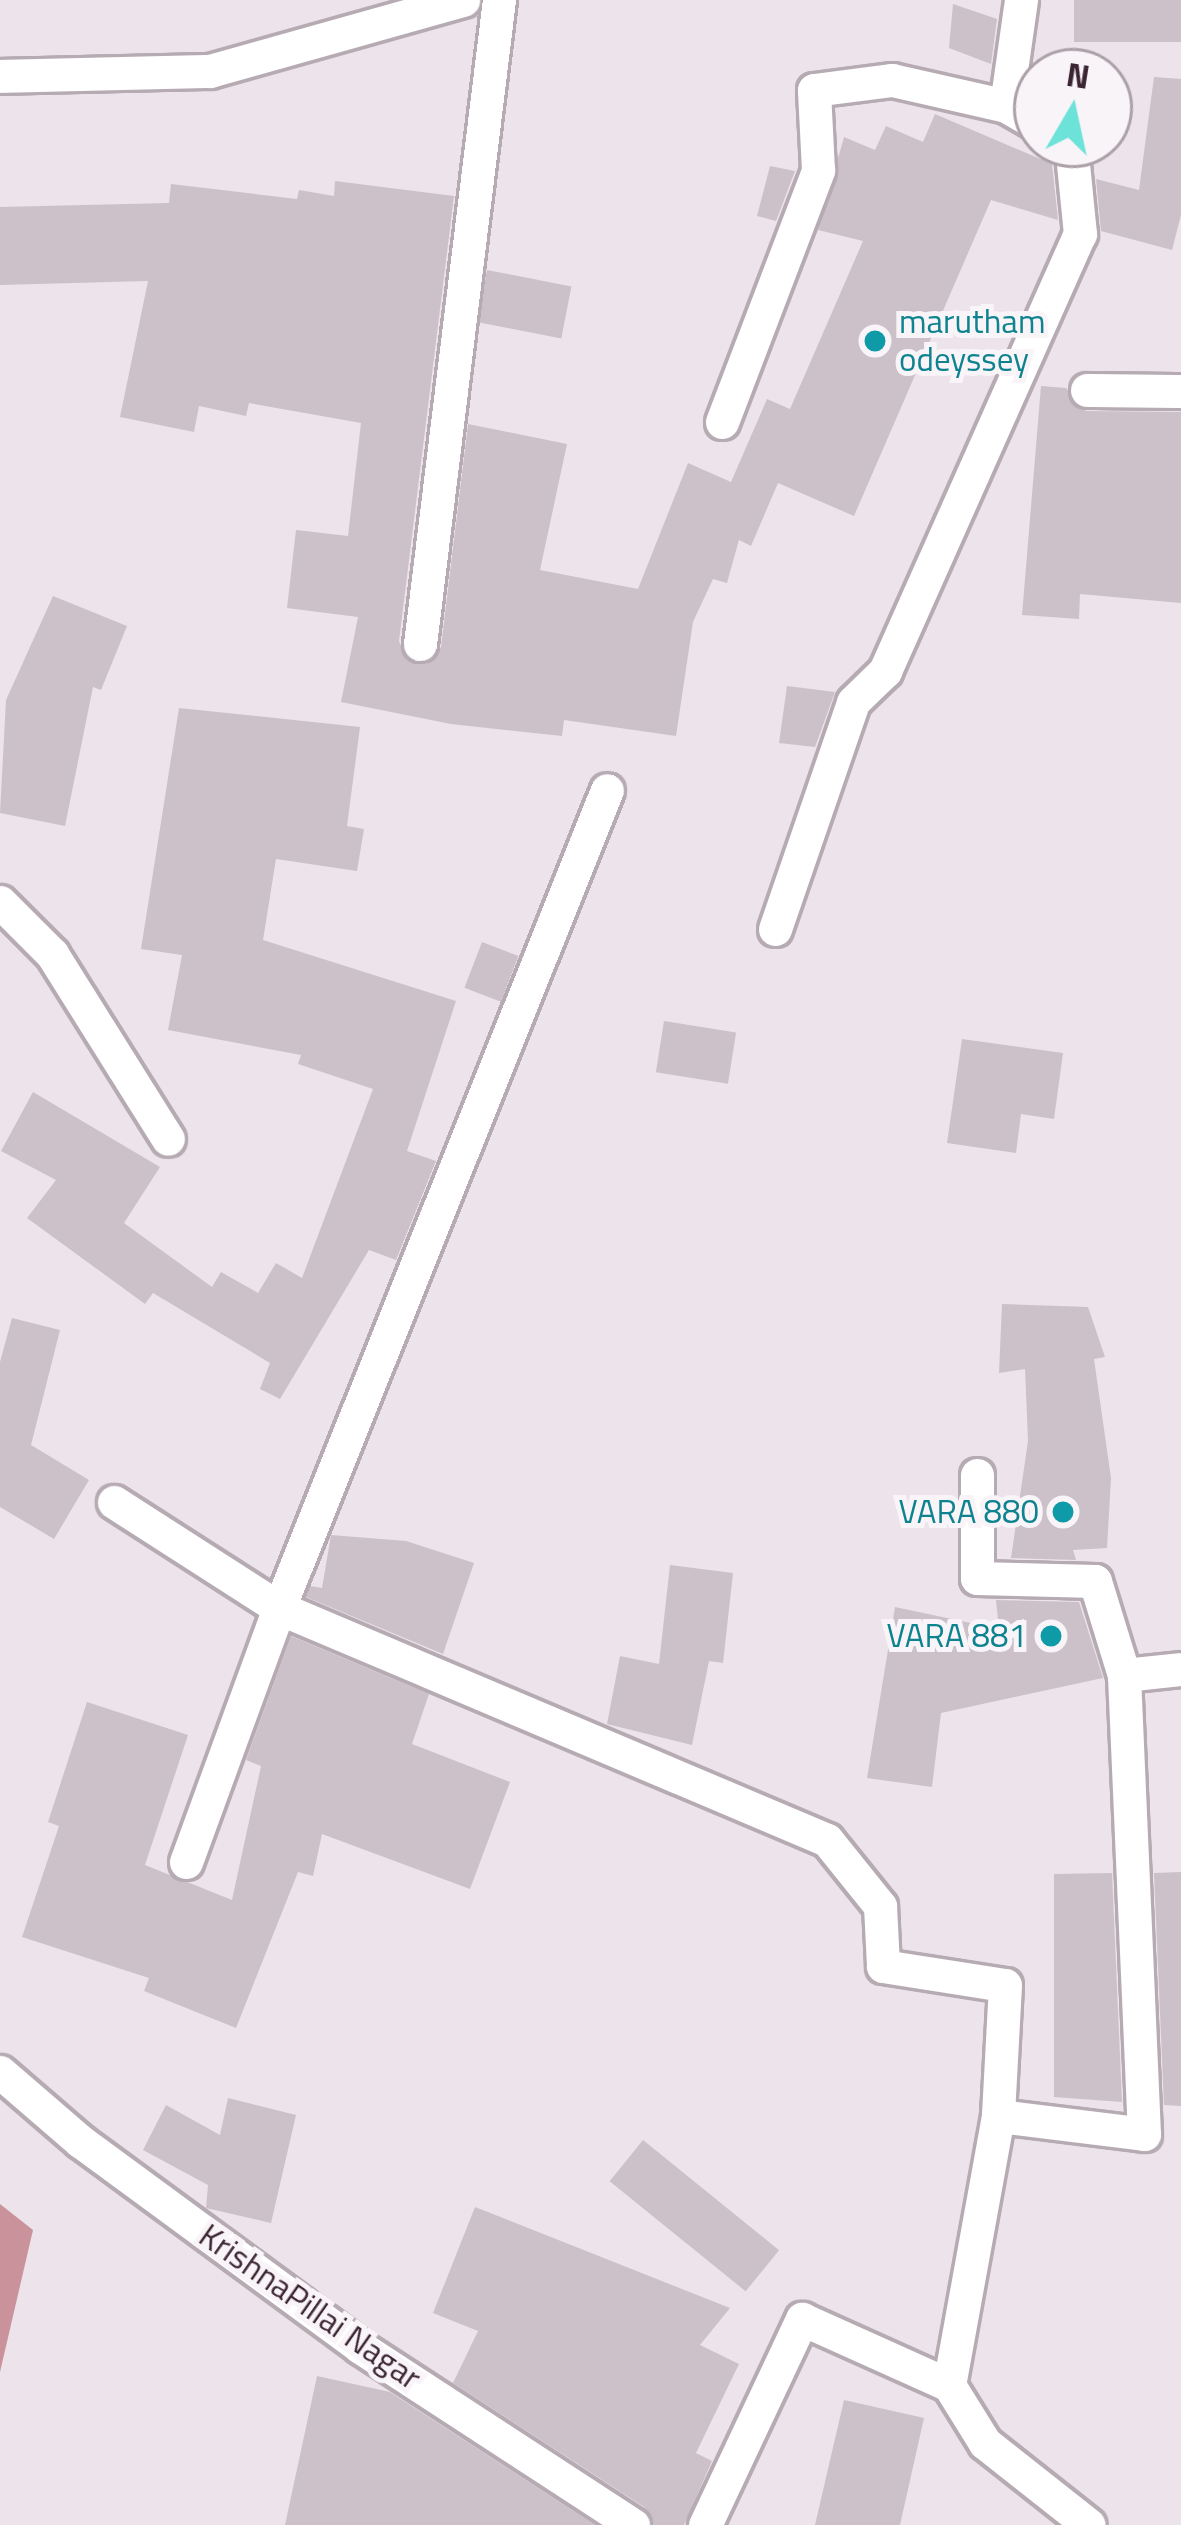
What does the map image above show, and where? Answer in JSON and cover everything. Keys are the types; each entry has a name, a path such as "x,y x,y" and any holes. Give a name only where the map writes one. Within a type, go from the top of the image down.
{"street":[{"path":"0,76 210,70 463,0"},
{"path":"420,644 499,0"},
{"path":"1006,106 1021,0"},
{"path":"722,422 818,170 814,90 892,80 1013,110"},
{"path":"775,929 853,702 885,671 1080,234 1073,168"},
{"path":"1087,390 1181,391"},
{"path":"186,1862 278,1608 607,790"},
{"path":"0,902 52,955 168,1139"},
{"path":"977,1475 976,1578 1095,1581 1124,1676 1144,2134 998,2116"},
{"path":"115,1502 278,1608 826,1840 880,1906 884,1966 1005,1985 998,2116 949,2385"},
{"path":"1124,1676 1180,1669"},
{"name":"KrishnaPillai Nagar","path":"0,2072 80,2141 360,2347 633,2525"},
{"path":"705,2525 802,2319 949,2385 985,2444 1089,2525"}],"shaded area":[{"path":"0,2204 33,2230 0,2372"}],"building":[{"path":"1074,0 1181,0 1181,42 1074,42"},
{"path":"953,4 997,19 991,64 949,48"},
{"path":"1154,77 1181,79 1181,215 1172,250 1101,231 1096,179 1139,190"},
{"path":"935,114 1013,147 1013,168 1052,168 1058,220 991,200 854,516 778,483 751,546 739,540 727,583 713,579 693,622 676,736 564,720 562,736 451,724 341,702 358,617 287,608 296,530 348,536 361,423 249,403 246,416 199,406 194,432 120,417 148,281 0,285 0,207 169,203 171,184 297,199 299,190 334,196 335,181 454,196 399,641 407,660 427,664 441,647 468,424 567,444 540,570 638,589 688,463 731,482 767,399 790,409 863,241 818,230 844,137 875,150 886,126 923,142"},
{"path":"770,166 795,171 776,221 757,216"},
{"path":"487,270 571,286 561,338 477,322"},
{"path":"1041,386 1066,388 1086,411 1181,412 1181,603 1080,594 1079,619 1022,615"},
{"path":"53,596 127,626 101,690 93,687 65,826 0,813 6,700"},
{"path":"787,686 835,692 815,747 779,743"},
{"path":"179,708 360,727 347,826 364,829 357,871 276,859 263,940 456,1001 407,1151 436,1161 396,1260 369,1250 280,1399 260,1389 270,1363 153,1293 145,1304 27,1218 56,1180 1,1151 33,1092 160,1167 124,1223 212,1287 221,1272 258,1293 276,1263 302,1278 373,1089 298,1064 301,1055 168,1030 182,955 141,949"},
{"path":"482,942 518,956 501,1002 464,988"},
{"path":"664,1021 736,1032 728,1084 656,1072"},
{"path":"962,1039 1063,1053 1054,1119 1021,1114 1016,1153 947,1143"},
{"path":"1002,1304 1088,1307 1105,1357 1094,1359 1111,1478 1107,1548 1073,1550 1076,1560 1011,1558 1028,1441 1025,1369 999,1373"},
{"path":"12,1318 60,1330 31,1445 89,1480 54,1539 0,1507 0,1362"},
{"path":"331,1535 406,1541 474,1563 443,1654 306,1597 310,1586 322,1588"},
{"path":"670,1565 733,1573 723,1663 709,1661 692,1745 607,1724 620,1656 659,1664"},
{"path":"996,1600 1079,1602 1103,1678 941,1713 932,1787 867,1778 895,1607 999,1629"},
{"path":"291,1636 429,1694 412,1744 510,1782 470,1889 322,1834 313,1876 298,1872 236,2028 144,1991 149,1978 22,1937 59,1826 48,1822 87,1702 188,1735 145,1865 232,1900 261,1766 246,1760"},
{"path":"1181,1872 1181,2106 1164,2105 1154,1873"},
{"path":"1112,1873 1122,2102 1054,2097 1054,1874"},
{"path":"228,2098 296,2115 271,2223 206,2208 208,2185 143,2150 166,2105 220,2135"},
{"path":"643,2140 779,2250 746,2291 610,2181"},
{"path":"475,2207 730,2308 700,2345 739,2364 696,2453 712,2461 684,2525 654,2525 644,2507 453,2383 478,2331 433,2313"},
{"path":"317,2376 390,2392 595,2525 285,2525"},
{"path":"844,2400 924,2418 900,2525 815,2525"}],"place":[{"name":"marutham odeyssey","path":"875,341"},
{"name":"VARA 880","path":"1063,1512"},
{"name":"VARA 881","path":"1051,1636"}]}
